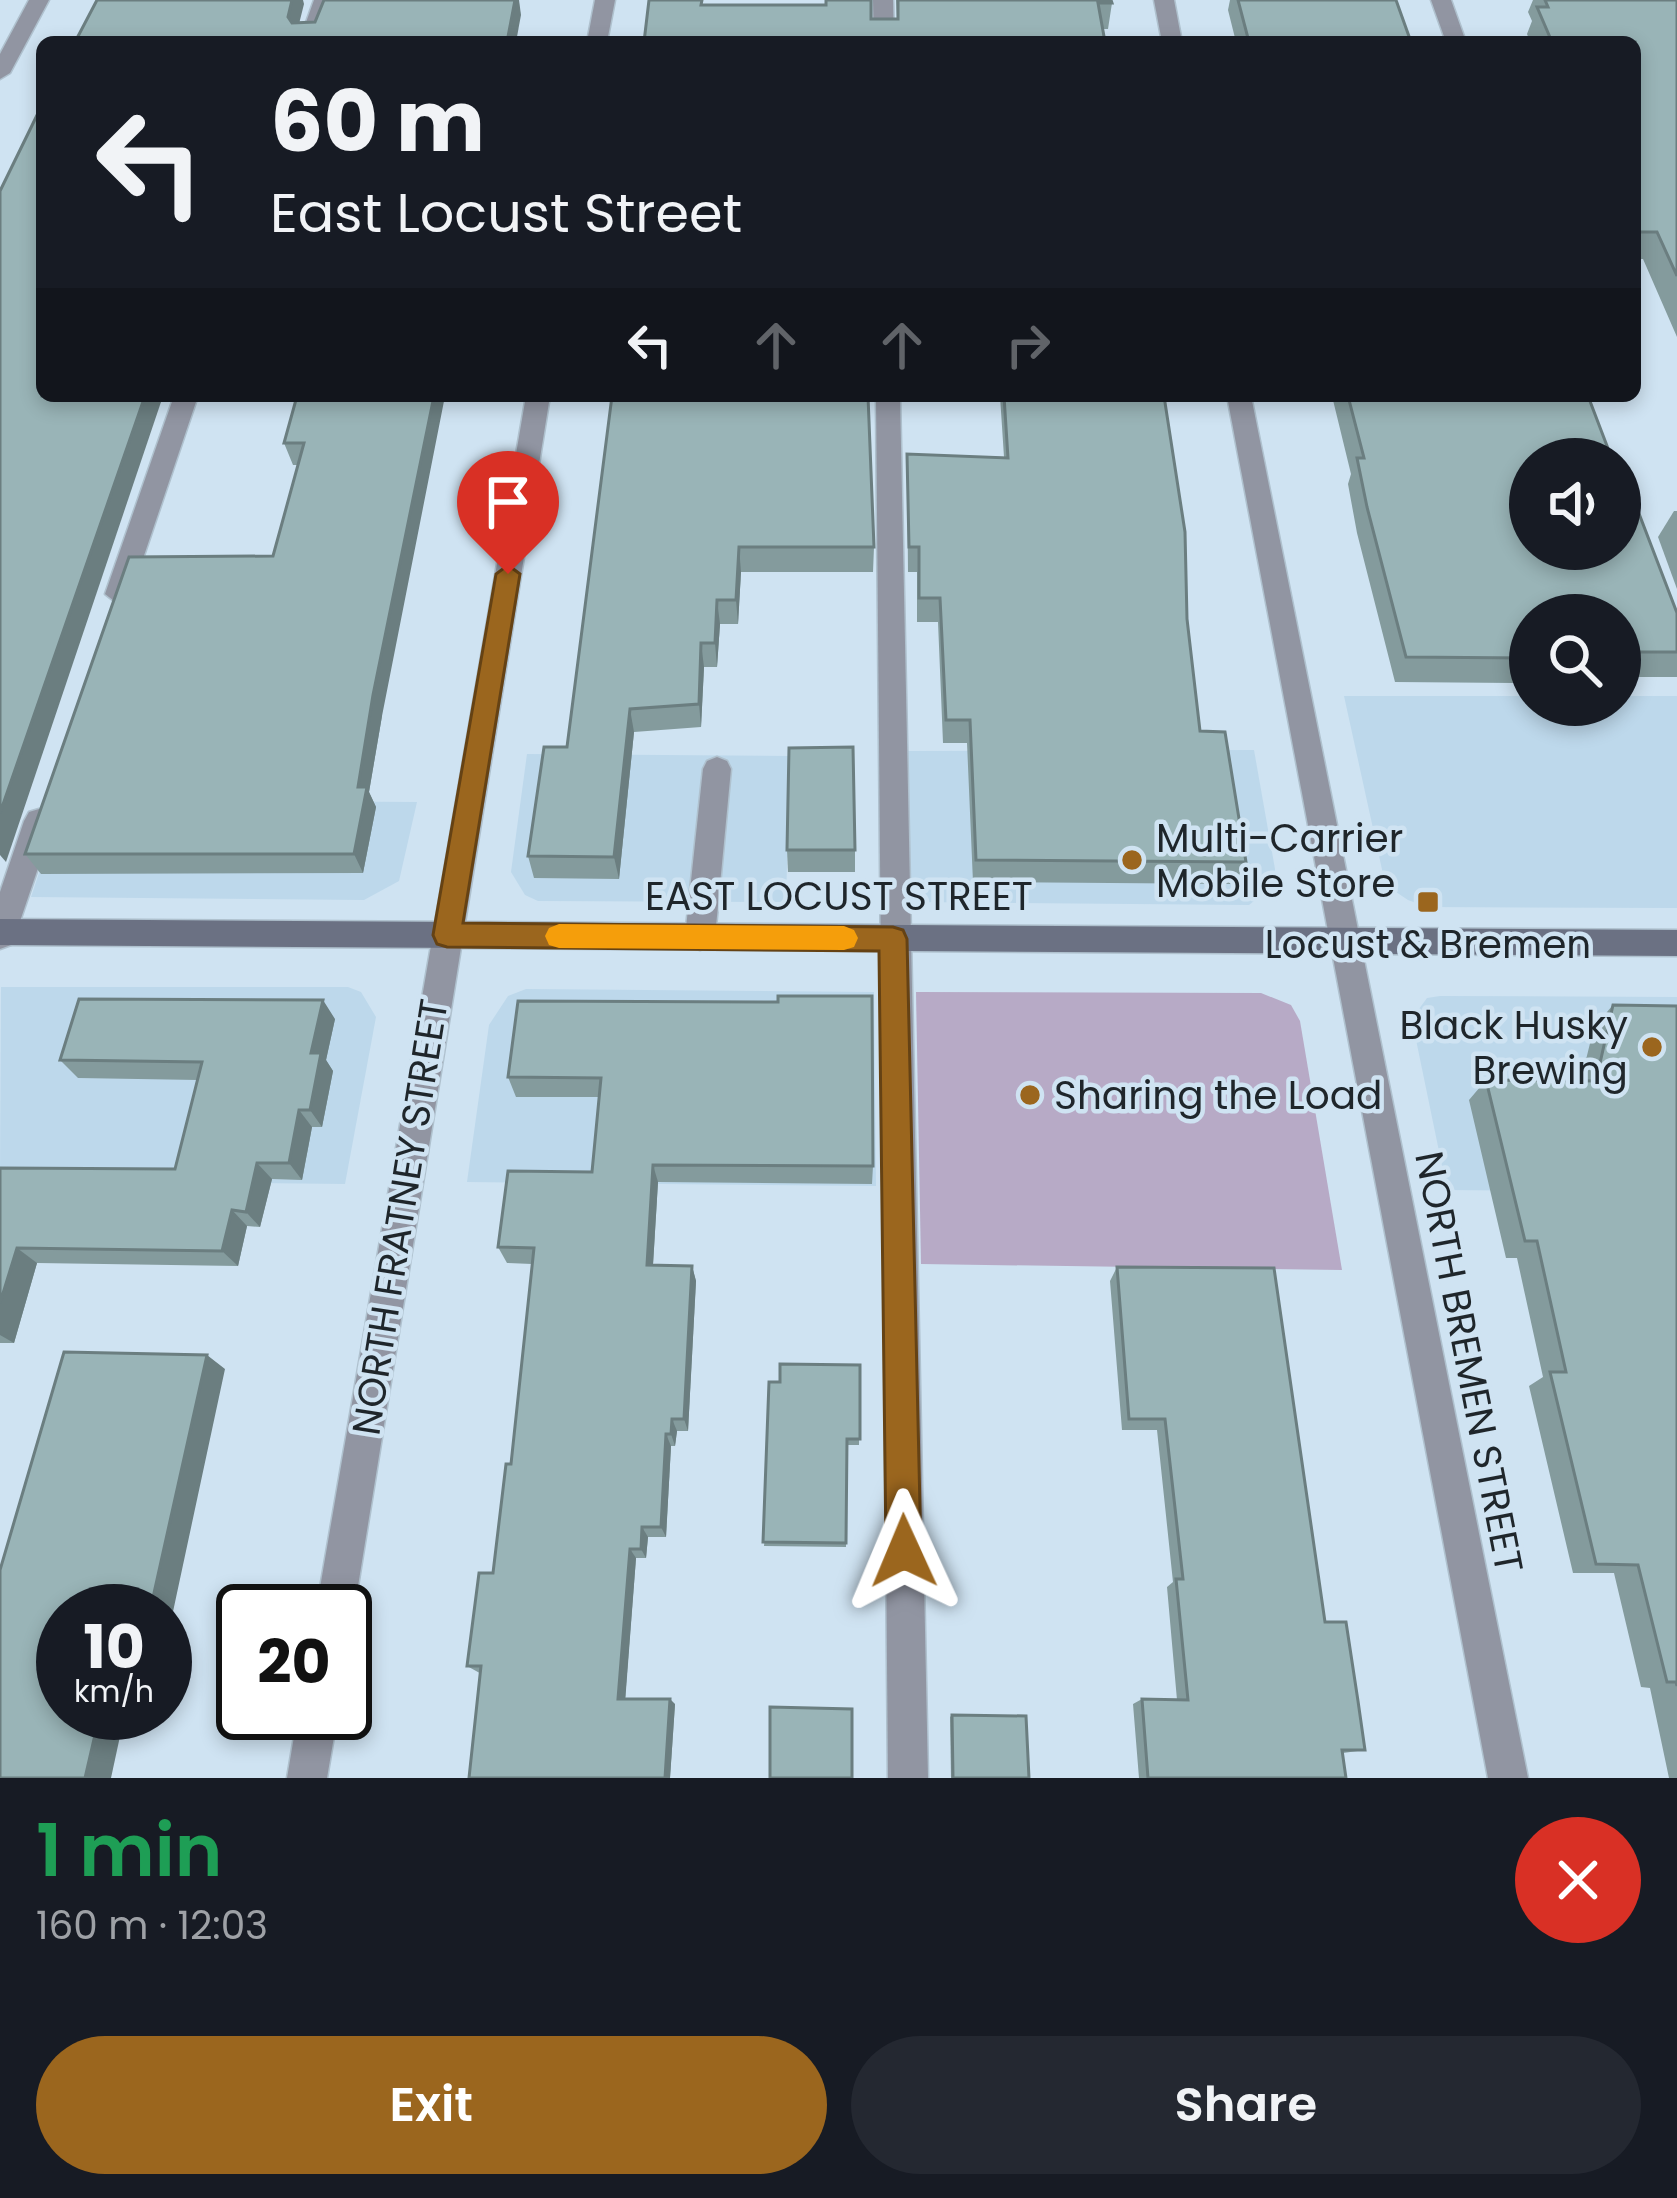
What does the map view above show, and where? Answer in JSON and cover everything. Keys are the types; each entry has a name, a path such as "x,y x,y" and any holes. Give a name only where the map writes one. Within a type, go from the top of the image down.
{"main road":[{"name":"EAST LOCUST STREET","path":"0,933 1677,943"}],"street":[{"path":"0,74 39,0"},
{"path":"311,36 323,0"},
{"path":"599,36 604,0"},
{"path":"884,0 884,36"},
{"path":"1164,0 1171,36"},
{"path":"1441,0 1454,36"},
{"path":"110,618 184,402"},
{"name":"NORTH FRATNEY STREET","path":"339,1584 537,402"},
{"path":"888,402 908,1778"},
{"name":"NORTH BREMEN STREET","path":"1240,402 1508,1778"},
{"path":"700,937 717,770"},
{"path":"0,933 48,796"},
{"path":"307,1778 313,1740"}],"shaded area":[{"path":"1344,696 1509,696 1509,726 1641,726 1641,696 1677,696 1677,908 1427,907 1390,888"},
{"path":"1254,750 1275,869 1273,886 1249,905 911,902 908,751"},
{"path":"527,754 790,756 786,902 538,901 525,895 511,872"},
{"path":"63,800 417,802 399,881 364,900 31,897"},
{"path":"1,987 348,987 361,992 376,1017 345,1184 0,1180"},
{"path":"526,989 874,992 876,1186 467,1182 489,1025 508,996"},
{"path":"916,992 1261,993 1291,1005 1300,1021 1342,1270 921,1264"},
{"path":"1677,997 1677,1192 1447,1190 1414,1030 1416,1013 1427,998"}],"building":[{"path":"97,0 292,0 288,17 292,23 315,22 324,0 515,0 508,36 78,36"},
{"path":"649,0 826,5 826,0 871,0 871,19 898,19 898,0 1112,3 1098,3 1104,36 645,36"},
{"path":"1238,0 1396,0 1409,36 1247,36"},
{"path":"1545,0 1677,0 1677,276 1657,232 1641,232 1641,36 1549,36 1537,7 1548,7"},
{"path":"36,117 36,402 143,402 0,813 0,191"},
{"path":"295,402 433,402 373,695 358,787 367,787 354,854 25,854 129,557 273,556 304,443 284,443"},
{"path":"611,402 868,402 874,547 739,547 736,600 717,600 715,643 701,643 699,704 630,709 614,857 528,856 544,747 567,747"},
{"path":"1004,402 1165,402 1185,532 1187,619 1200,731 1225,732 1246,862 976,860 970,720 946,720 940,598 919,598 919,547 909,547 907,454 1008,458"},
{"path":"1350,402 1590,402 1604,438 1509,438 1509,570 1641,570 1641,519 1677,613 1677,652 1641,652 1641,594 1509,594 1509,658 1406,657 1357,458 1364,458"},
{"path":"853,747 855,850 787,850 789,748"},
{"path":"778,996 872,996 873,1166 653,1165 647,1265 692,1266 684,1419 672,1419 671,1434 666,1434 661,1527 642,1527 641,1549 630,1549 618,1699 670,1699 665,1778 469,1778 481,1666 467,1666 479,1573 493,1573 506,1464 511,1464 534,1248 498,1247 508,1171 592,1172 601,1078 508,1077 518,1001 778,1002"},
{"path":"79,999 323,1000 311,1053 321,1053 310,1110 299,1110 289,1163 257,1163 246,1212 232,1210 222,1251 17,1248 0,1303 0,1168 175,1169 202,1062 60,1060"},
{"path":"1613,1005 1677,1006 1677,1686 1667,1682 1638,1565 1596,1564 1550,1372 1566,1372 1537,1241 1525,1241 1486,1080 1596,1081"},
{"path":"1117,1267 1274,1268 1325,1622 1346,1622 1365,1750 1342,1750 1346,1778 1148,1778 1142,1699 1188,1700 1176,1579 1183,1579 1165,1419 1129,1419"},
{"path":"64,1352 207,1355 156,1584 36,1584 36,1740 94,1740 85,1778 0,1778 0,1570"},
{"path":"780,1364 860,1365 860,1439 847,1439 846,1543 763,1542 769,1382 780,1382"},
{"path":"770,1707 852,1709 852,1778 770,1778"},
{"path":"952,1715 1026,1716 1029,1778 953,1778"}],"slow traffic":[{"path":"559,936 844,938"}],"place":[{"name":"Multi-Carrier Mobile Store","path":"1132,860"},
{"name":"Locust & Bremen","path":"1428,902"},
{"name":"Black Husky Brewing","path":"1652,1047"},
{"name":"Sharing the Load","path":"1030,1095"}],"route":[{"path":"508,574 447,935 893,939 904,1551"}]}
